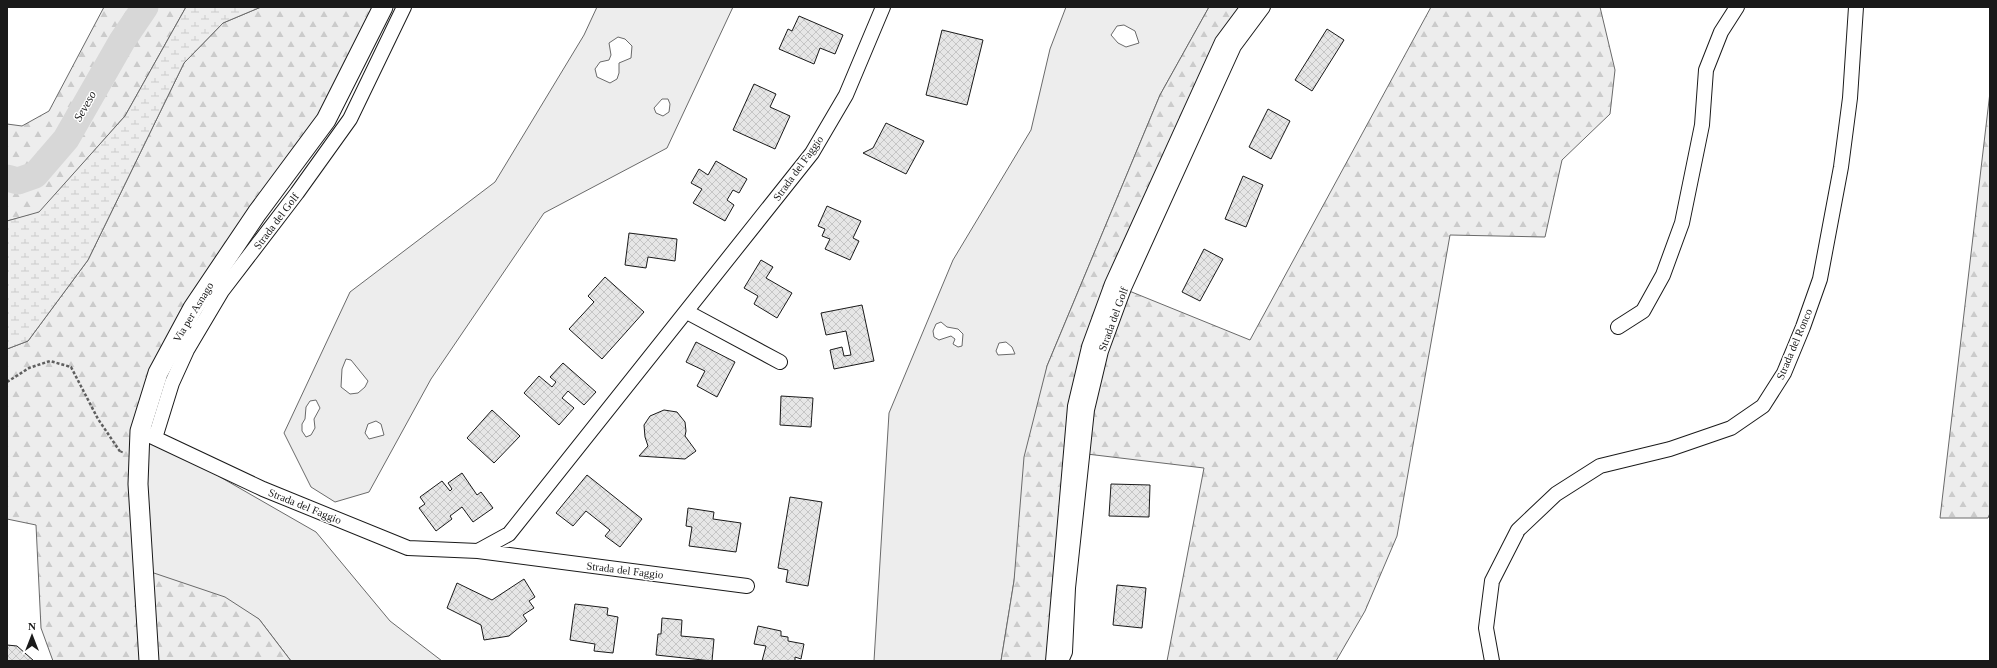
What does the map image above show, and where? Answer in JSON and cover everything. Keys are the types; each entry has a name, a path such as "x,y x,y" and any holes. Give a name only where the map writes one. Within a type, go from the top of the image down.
{"street":[{"name":"Via per Asnago","path":"150,661 138,484 158,374 192,308 257,213 326,120 383,7"},
{"name":"Strada del Golf","path":"148,435 191,344 222,291 297,193 350,119 404,7"},
{"name":"Strada del Faggio","path":"478,551 509,534 812,153 846,95 883,7"},
{"name":"Strada del Golf","path":"1053,661 1075,406 1089,347 1112,284 1222,42 1248,7"},
{"name":"Strada del Golf","path":"1061,661 1065,652 1068,588 1087,410 1101,351 1124,288 1234,46 1263,7"},
{"path":"1618,327 1643,311 1663,275 1682,223 1702,125 1706,70 1721,32 1737,7"},
{"name":"Strada del Ronco","path":"1492,661 1486,628 1492,581 1518,530 1556,494 1600,466 1670,449 1731,428 1763,406 1784,374 1804,327 1820,279 1841,167 1849,106 1856,7"},
{"path":"687,312 780,362"},
{"name":"Strada del Faggio","path":"148,435 263,489 408,548 478,551 747,586"}],"path":[{"path":"7,382 29,368 50,360 71,367 98,419 121,453 148,435"}],"shaded area":[{"path":"597,7 733,7 667,148 544,213 431,379 369,492 335,502 311,487 284,433 350,292 495,182 584,35","holes":["618,37 625,39 632,46 631,58 619,63 619,73 617,79 610,83 597,77 595,69 600,62 609,60 611,55 609,43","662,99 668,99 670,104 669,112 663,116 656,113 654,108","346,359 351,360 368,381 365,387 358,393 350,394 341,387 342,369","316,400 320,408 314,419 315,428 311,435 306,437 302,431 306,407 310,401","376,421 381,424 384,435 369,439 365,433 368,424"]},
{"path":"1066,7 1209,7 1160,95 1047,366 1001,661 874,661 889,413 953,260 1031,130 1050,49","holes":["1124,25 1135,31 1139,43 1126,47 1118,43 1111,35 1117,26","941,322 947,327 958,329 963,334 962,346 958,347 953,344 955,339 951,336 939,340 934,337 933,331 936,324","1006,342 1012,347 1015,354 998,355 996,351 999,343"]},
{"path":"140,431 316,532 390,621 442,661 291,661 259,619 142,569"}],"green space":[{"path":"104,7 186,7 125,116 39,213 7,221 7,124 22,126 49,111"},
{"path":"186,7 261,7 223,23 184,63 88,260 28,341 7,349 7,221 39,212 125,116"},
{"path":"261,7 383,7 326,120 193,308 140,431 142,569 225,597 259,619 291,661 53,661 41,628 36,525 7,519 7,349 28,341 88,260 184,63 223,23"},
{"path":"1209,7 1248,7 1112,284 1250,340 1431,7 1600,7 1615,70 1610,114 1562,160 1545,237 1450,235 1397,536 1365,611 1336,661 1167,661 1204,468 1070,452 1053,661 1001,661 1014,581 1024,457 1047,366 1160,95"},
{"path":"1990,92 1990,513 1988,518 1940,518"}],"building":[{"path":"799,16 843,35 835,54 820,48 814,64 779,49 788,29 792,31"},
{"path":"1327,29 1344,40 1312,91 1295,80"},
{"path":"942,30 983,40 967,105 926,95"},
{"path":"754,84 776,94 770,107 790,116 775,149 733,130"},
{"path":"1268,109 1290,121 1271,159 1249,147"},
{"path":"886,123 924,141 906,174 863,153 873,148"},
{"path":"716,161 747,179 739,193 733,190 727,200 734,205 725,221 693,203 702,189 691,183 699,169 708,175"},
{"path":"1243,176 1263,185 1246,227 1225,219"},
{"path":"827,206 861,221 853,238 859,241 850,260 825,249 830,239 822,236 825,229 818,226"},
{"path":"629,233 677,239 675,261 648,257 646,268 625,265"},
{"path":"1204,249 1223,259 1200,301 1182,292"},
{"path":"761,260 773,267 766,278 792,293 777,318 754,304 758,296 744,288"},
{"path":"605,277 644,312 602,359 569,329 594,302 588,296"},
{"path":"862,305 874,361 834,369 830,350 842,347 844,356 851,355 846,331 826,335 821,313"},
{"path":"696,342 735,362 717,397 697,386 705,371 686,362"},
{"path":"563,363 596,392 584,405 568,391 562,398 574,408 559,425 524,393 539,376 552,387 556,382 550,377"},
{"path":"781,396 813,398 811,427 780,425"},
{"path":"492,410 520,436 494,463 467,438"},
{"path":"664,410 677,412 685,422 685,436 696,451 685,459 639,456 648,446 645,437 644,425 650,416"},
{"path":"462,473 477,495 481,492 493,508 473,522 462,507 450,516 452,519 436,531 419,508 425,504 420,497 442,481 450,491 452,489 448,483"},
{"path":"587,475 642,519 620,547 605,536 610,530 586,511 573,526 556,513"},
{"path":"1111,484 1150,485 1149,517 1109,516"},
{"path":"790,497 822,502 808,586 786,582 788,570 778,568"},
{"path":"688,508 714,512 713,519 741,523 736,552 689,546 692,527 686,526"},
{"path":"524,579 535,597 529,601 534,608 523,615 527,621 509,636 484,640 481,625 447,608 457,583 492,600"},
{"path":"1117,585 1146,588 1142,628 1113,625"},
{"path":"575,604 608,608 607,615 618,617 613,653 594,651 595,644 570,640"},
{"path":"662,618 682,620 681,636 714,639 712,661 656,655 658,634 661,634"},
{"path":"758,626 781,631 781,636 788,637 788,641 804,644 801,659 795,657 795,661 762,661 766,646 754,644"},
{"path":"7,645 17,646 34,661 7,661"}],"waterway":[{"name":"Seveso","path":"7,178 18,181 35,175 66,139 122,41 145,7"}]}
